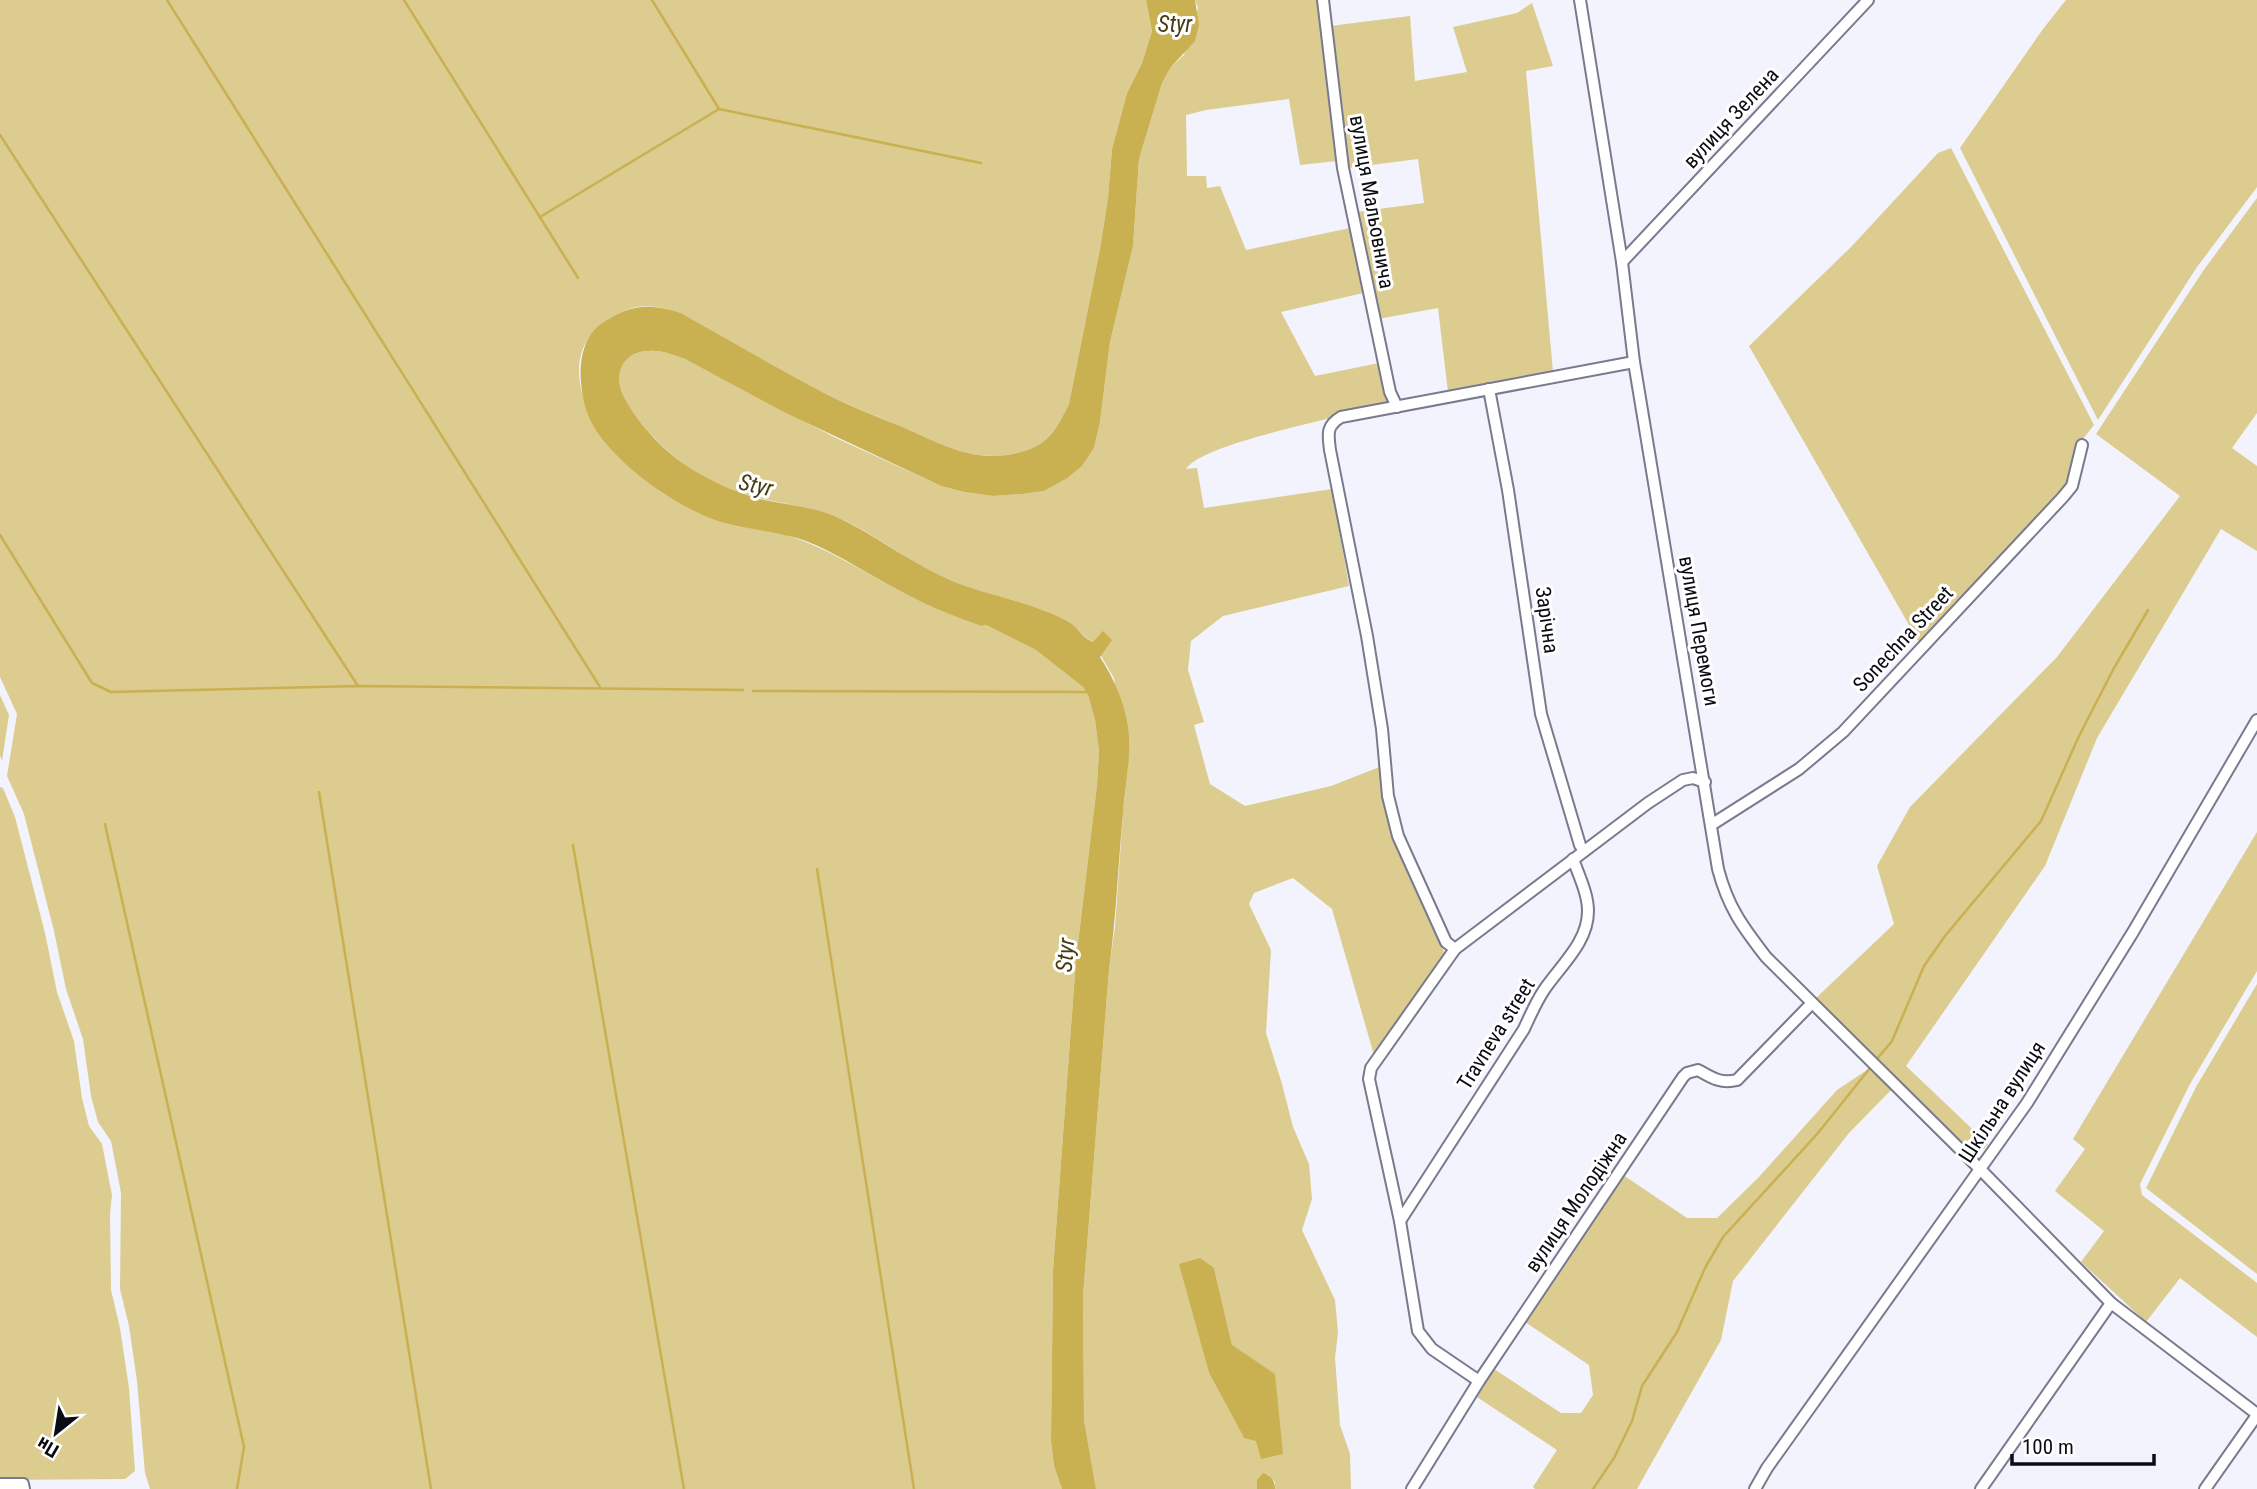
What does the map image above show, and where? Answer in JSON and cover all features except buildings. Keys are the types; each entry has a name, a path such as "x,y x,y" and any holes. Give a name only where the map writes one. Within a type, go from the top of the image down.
{"street":[{"name":"вулиця Мальовнича","path":"1323,0 1343,168 1387,379 1397,407"},
{"name":"вулиця Перемоги","path":"1580,0 1622,262 1634,362 1718,869 1730,906 1766,957 2111,1303 2257,1415"},
{"name":"вулиця Зелена","path":"1622,262 1868,0"},
{"path":"1455,949 1446,942 1398,836 1388,796 1382,729 1367,636 1328,432 1330,426 1341,417 1634,362"},
{"name":"Зарічна","path":"1489,390 1508,490 1541,714 1584,852"},
{"name":"Sonechna Street","path":"1712,825 1799,769 1843,732 2063,498 2072,486 2082,444"},
{"name":"Шкільна вулиця","path":"1755,1489 1767,1468 2026,1103 2133,932 2257,720"},
{"path":"1479,1381 1432,1349 1418,1331 1400,1221 1369,1079 1371,1068 1455,949 1648,803 1683,780 1693,778 1705,782"},
{"name":"Travneva street","path":"1400,1221 1524,1029 1539,998 1581,939 1586,927 1587,898 1573,859"},
{"name":"вулиця Молодіжна","path":"1412,1489 1479,1381 1683,1077 1698,1070 1718,1081 1726,1083 1737,1080 1812,1003"},
{"path":"1982,1489 2111,1303"},
{"path":"2205,1489 2257,1415"},
{"path":"0,1484 24,1486"}],"shaded area":[{"path":"0,0 1146,0 1152,31 1142,63 1127,93 1112,149 1100,249 1069,404 1054,431 1041,443 1024,451 997,456 967,453 952,448 834,398 681,313 659,307 630,309 612,318 587,341 579,372 586,406 593,422 612,450 628,465 816,546 924,603 981,626 986,625 1036,650 1083,687 1088,695 1099,751 1097,785 1076,960 1053,1270 1051,1441 1054,1466 1062,1489 150,1489 145,1473 129,1326 120,1289 121,1193 111,1141 98,1122 91,1096 83,1039 66,989 24,814 7,776 17,714 0,677"},
{"path":"1195,0 1318,0 1337,161 1300,165 1289,99 1186,115 1187,176 1206,176 1207,188 1220,186 1246,250 1350,228 1363,293 1281,312 1315,376 1379,363 1385,394 1390,403 1339,413 1330,418 1230,445 1195,461 1186,469 1197,468 1204,508 1332,489 1349,586 1223,616 1191,641 1188,670 1204,722 1194,725 1210,784 1245,806 1331,786 1382,766 1384,805 1409,873 1445,954 1374,1055 1332,909 1293,878 1254,893 1249,904 1271,950 1266,1033 1293,1127 1309,1164 1312,1199 1302,1230 1335,1300 1338,1332 1335,1358 1340,1425 1350,1454 1351,1489 1275,1489 1275,1482 1268,1474 1257,1480 1257,1489 1096,1489 1084,1420 1083,1296 1128,767 1114,678 1093,642 1068,623 938,575 837,517 818,510 750,495 703,476 678,460 651,434 628,405 619,379 623,365 633,355 649,351 667,353 685,359 836,438 941,486 993,496 1044,491 1082,466 1094,448 1110,342 1133,246 1139,159 1162,83 1171,67 1184,55 1198,8","holes":["1180,1265 1214,1268 1232,1345 1244,1438 1209,1373"]},
{"path":"2066,0 2257,0 2257,187 2197,267 2098,420 1960,148"},
{"path":"1532,3 1553,66 1526,71 1553,372 1448,392 1438,308 1378,319 1356,212 1424,203 1418,159 1348,168 1330,26 1410,16 1415,81 1467,72 1453,27 1517,13"},
{"path":"1951,148 2094,425 2079,444 2069,484 1920,644 1749,346 1852,246 1938,153"},
{"path":"2257,198 2257,413 2232,448 2257,466 2257,551 2221,529 2097,738 2045,866 1906,1066 1988,1144 1984,1149 1962,1145 1815,999 1894,924 1877,866 1910,807 2057,657 2180,496 2096,434 2203,271"},
{"path":"0,695 9,715 2,761 0,755"},
{"path":"0,787 3,788 15,817 45,933 57,992 74,1041 89,1126 102,1144 112,1195 111,1290 129,1388 135,1471 125,1479 0,1480"},
{"path":"2257,832 2257,971 2190,1084 2140,1184 2142,1195 2257,1283 2257,1337 2180,1278 2146,1322 2081,1262 2104,1231 2055,1191 2085,1149 2073,1139"},
{"path":"2257,984 2257,1274 2146,1188 2196,1087"},
{"path":"1870,1068 1892,1089 1849,1133 1733,1281 1721,1340 1637,1489 1535,1489 1533,1487 1557,1450 1477,1397 1494,1369 1561,1413 1581,1413 1593,1395 1589,1365 1525,1322 1623,1175 1687,1218 1717,1218 1758,1178 1837,1090"}],"water":[{"name":"Styr","path":"1146,0 1195,0 1199,25 1195,41 1171,67 1162,83 1139,159 1133,246 1110,342 1100,422 1094,448 1082,466 1067,478 1044,491 1022,494 993,496 964,492 941,486 786,413 676,356 653,351 640,352 627,359 619,379 628,405 650,434 668,452 704,476 751,496 828,513 952,581 1055,615 1073,625 1093,642 1103,631 1112,640 1100,657 1121,699 1128,727 1129,749 1083,1296 1084,1420 1096,1489 1062,1489 1054,1466 1051,1441 1053,1270 1076,960 1097,785 1099,751 1088,695 1083,687 1036,650 986,625 981,626 925,603 807,541 708,517 652,486 618,457 594,427 583,400 581,366 590,335 601,324 631,309 659,308 681,313 835,398 954,449 983,456 997,456 1024,451 1041,443 1054,431 1069,404 1100,249 1112,149 1127,93 1142,63 1152,31"},
{"path":"1200,1258 1214,1268 1232,1345 1275,1374 1283,1454 1261,1459 1256,1441 1244,1438 1209,1373 1179,1264"},
{"path":"1263,1473 1272,1479 1275,1489 1257,1489 1257,1480"}],"waterway":[{"path":"167,0 600,687"},
{"path":"404,0 578,278"},
{"path":"652,0 719,109"},
{"path":"540,217 719,109 981,163"},
{"path":"0,135 358,686"},
{"path":"0,535 92,683 111,692 358,686 743,690"},
{"path":"1876,1060 1892,1041 1924,966 1945,936 2041,821 2079,736 2148,610"},
{"path":"753,691 1089,692"},
{"path":"319,792 431,1489"},
{"path":"105,824 244,1447 237,1489"},
{"path":"573,845 684,1489"},
{"path":"817,869 914,1489"},
{"path":"1593,1489 1614,1458 1632,1421 1642,1386 1677,1332 1705,1268 1723,1237 1818,1133 1870,1068"}]}
